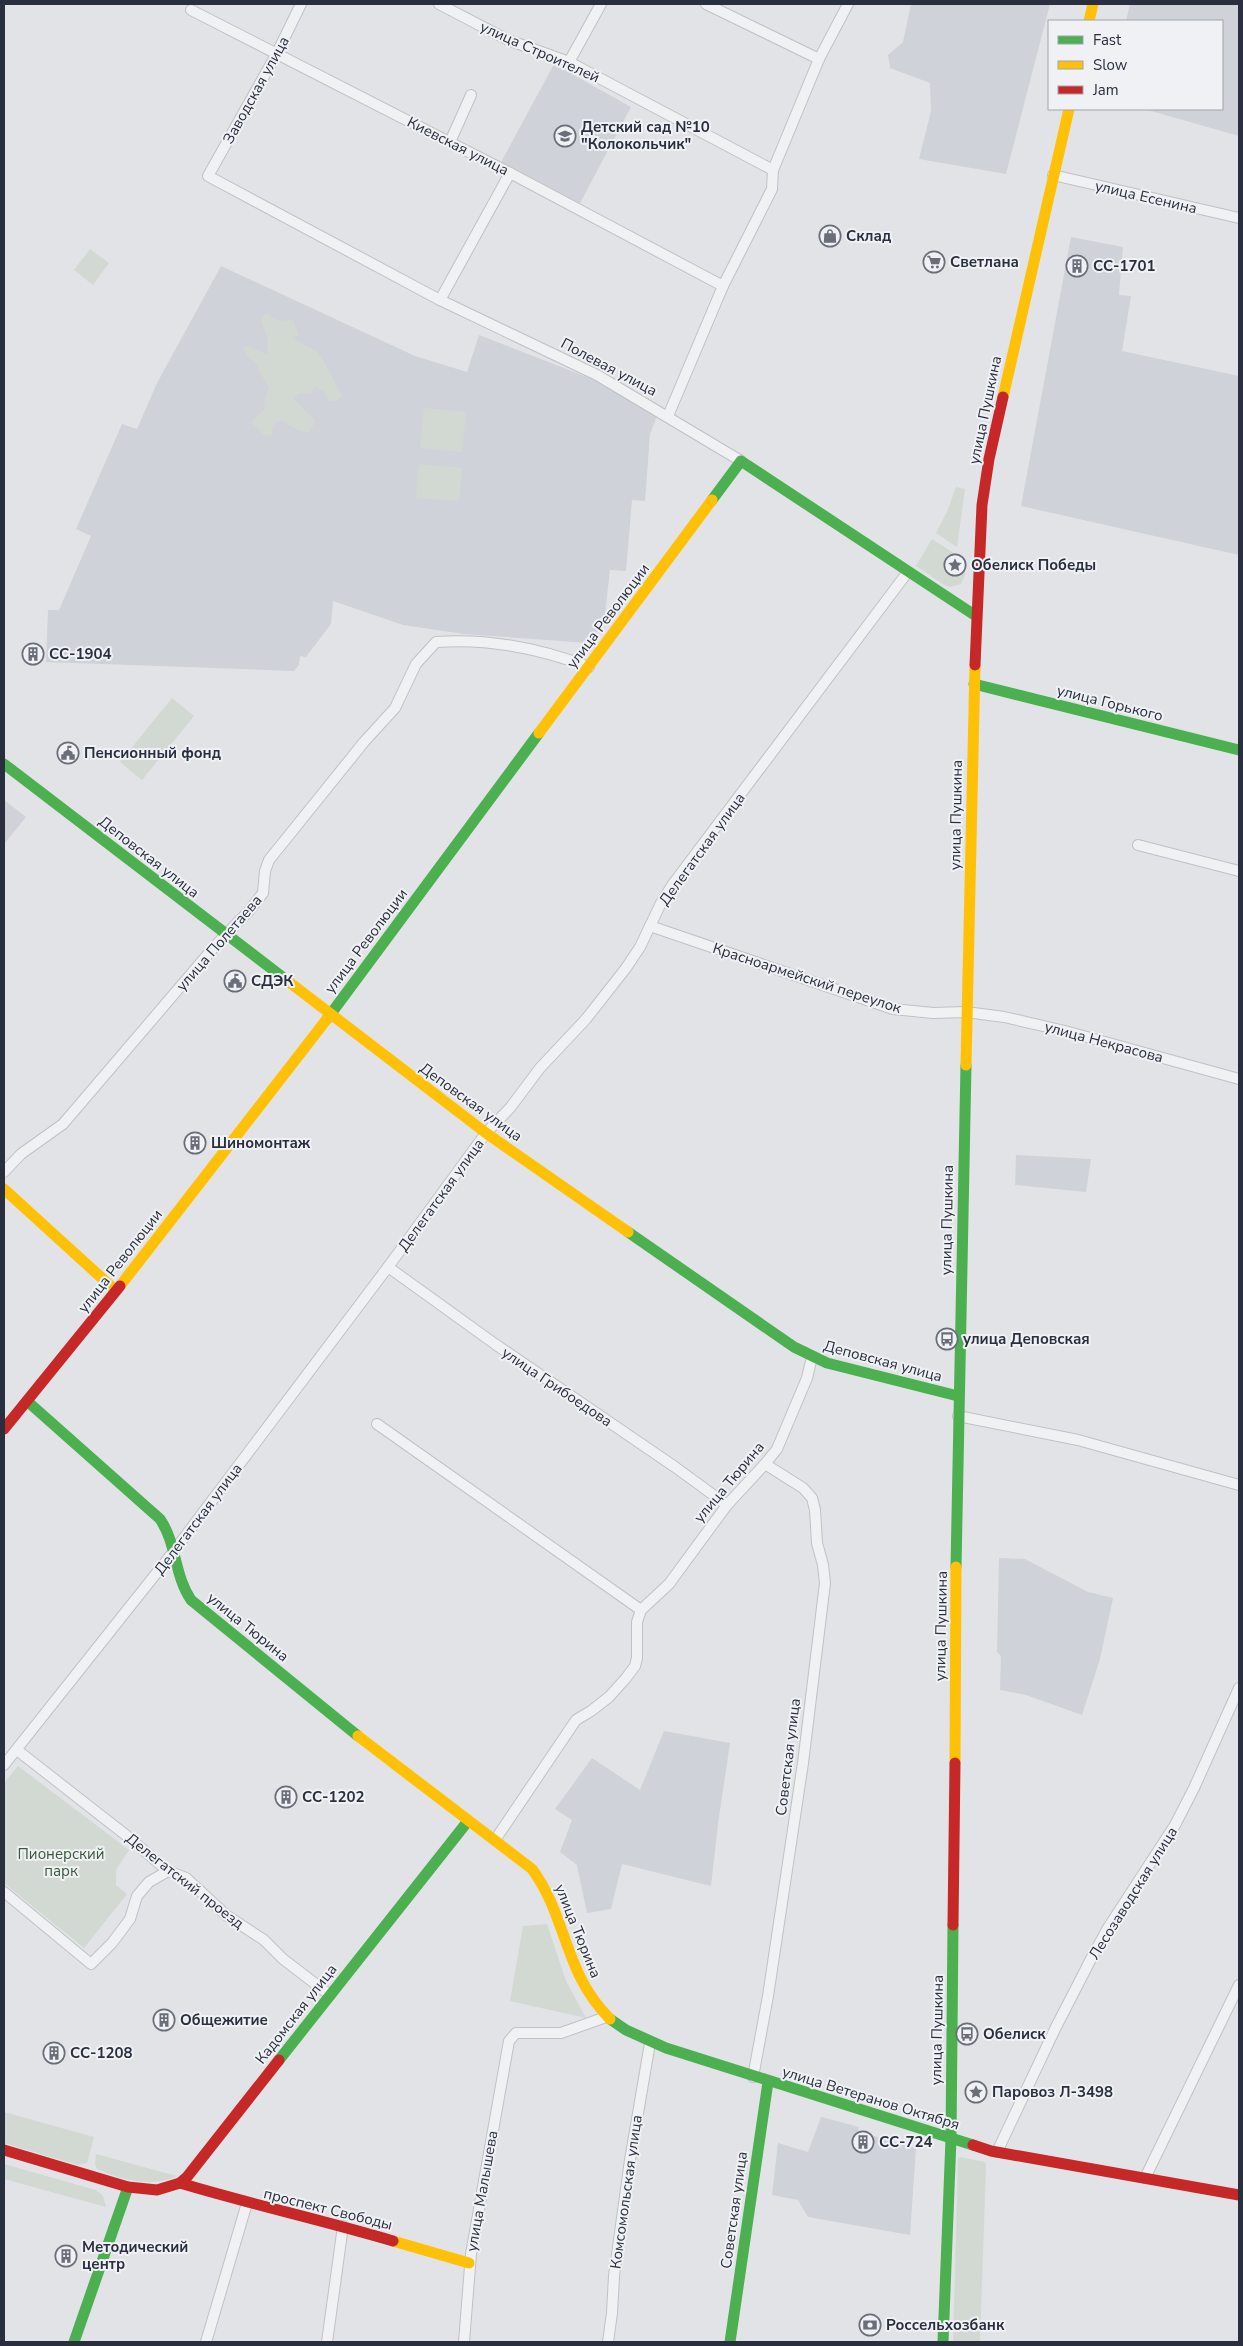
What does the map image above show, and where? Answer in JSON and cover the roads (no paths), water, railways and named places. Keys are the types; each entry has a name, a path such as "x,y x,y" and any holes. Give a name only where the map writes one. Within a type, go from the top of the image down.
{"street":[{"name":"Заводская улица","path":"208,176 276,55 301,4"},
{"name":"улица Строителей","path":"439,4 508,40 569,62 773,170"},
{"path":"569,62 601,4"},
{"path":"706,4 819,59"},
{"path":"668,416 723,286 772,189 773,170 819,59 848,4"},
{"path":"1089,20 1093,4"},
{"name":"Киевская улица","path":"191,10 510,173 723,286"},
{"path":"450,142 471,95"},
{"name":"улица Пушкина","path":"943,2342 951,2139 958,1396 966,1012 976,616 982,505 989,459 1068,110"},
{"path":"440,300 510,173"},
{"name":"улица Есенина","path":"1053,175 1239,218"},
{"name":"Полевая улица","path":"208,176 440,300 597,375 741,461 907,573 976,616"},
{"name":"улица Революции","path":"4,1429 116,1291 330,1015 741,461"},
{"name":"Делегатская улица","path":"4,1766 174,1551 388,1267 486,1133 510,1108 540,1068 586,1019 626,968 673,884 907,573"},
{"name":"улица Полетаева","path":"4,1172 21,1154 63,1124 248,912 263,893 265,871 269,860 364,742 395,708 416,664 436,642 459,640 538,650 589,667"},
{"name":"улица Горького","path":"974,684 1239,750"},
{"name":"Деповская улица","path":"4,764 486,1133 812,1357 827,1363 958,1396"},
{"path":"1138,845 1239,871"},
{"name":"Красноармейский переулок","path":"650,926 893,1009 933,1013 966,1012"},
{"name":"улица Некрасова","path":"966,1012 1004,1017 1065,1030 1239,1079"},
{"path":"4,1189 116,1291"},
{"name":"улица Грибоедова","path":"388,1267 494,1344 675,1467 727,1505"},
{"name":"улица Тюрина","path":"641,1610 669,1584 727,1505 766,1464 777,1448 807,1378 812,1357"},
{"name":"улица Тюрина","path":"27,1401 160,1518 170,1536 180,1584 191,1600 330,1713 532,1869 542,1882 582,1985 606,2017"},
{"path":"958,1416 1078,1440 1239,1485"},
{"path":"377,1424 641,1610 637,1622 637,1658 635,1666 609,1697 576,1720 495,1840"},
{"name":"Советская улица","path":"753,2077 768,1996 801,1782 825,1583 823,1565 816,1543 815,1510 812,1498 803,1488 766,1464"},
{"name":"Лесозаводская улица","path":"998,2152 1055,2029 1100,1942 1175,1825 1194,1788 1239,1688"},
{"name":"Делегатский проезд","path":"17,1750 127,1836 168,1872 186,1878 226,1915 264,1940 283,1958 330,1995"},
{"name":"Кадомская улица","path":"128,2187 157,2190 180,2182 188,2177 468,1821"},
{"path":"4,1892 91,1964 112,1943 130,1919 138,1896 148,1882 168,1872"},
{"path":"1145,2178 1239,1985"},
{"name":"улица Ветеранов Октября","path":"606,2017 621,2028 650,2042 768,2082 951,2139 998,2152 1239,2195"},
{"name":"улица Малышева","path":"464,2342 469,2263 509,2041 516,2033 561,2032 606,2017"},
{"name":"Комсомольская улица","path":"608,2342 614,2276 628,2170 650,2042"},
{"name":"Советская улица","path":"730,2342 768,2082"},
{"path":"4,2150 128,2187 74,2342"},
{"name":"проспект Свободы","path":"180,2182 247,2203 343,2226 469,2263"},
{"path":"206,2342 247,2203"},
{"path":"328,2342 343,2226"}],"place":[{"name":"Детский сад №10 \"Колокольчик\"","path":"565,136"},
{"name":"Склад","path":"830,236"},
{"name":"Светлана","path":"934,262"},
{"name":"СС-1701","path":"1077,266"},
{"name":"Обелиск Победы","path":"955,565"},
{"name":"СС-1904","path":"33,654"},
{"name":"Пенсионный фонд","path":"68,753"},
{"name":"СДЭК","path":"235,981"},
{"name":"Шиномонтаж","path":"195,1143"},
{"name":"улица Деповская","path":"947,1339"},
{"name":"СС-1202","path":"286,1797"},
{"name":"Общежитие","path":"164,2020"},
{"name":"Обелиск","path":"967,2034"},
{"name":"СС-1208","path":"54,2053"},
{"name":"Паровоз Л-3498","path":"976,2092"},
{"name":"СС-724","path":"863,2142"},
{"name":"Методический центр","path":"66,2256"},
{"name":"Россельхозбанк","path":"870,2325"}],"park label":[{"name":"Пионерский парк","path":"61,1862"}]}
